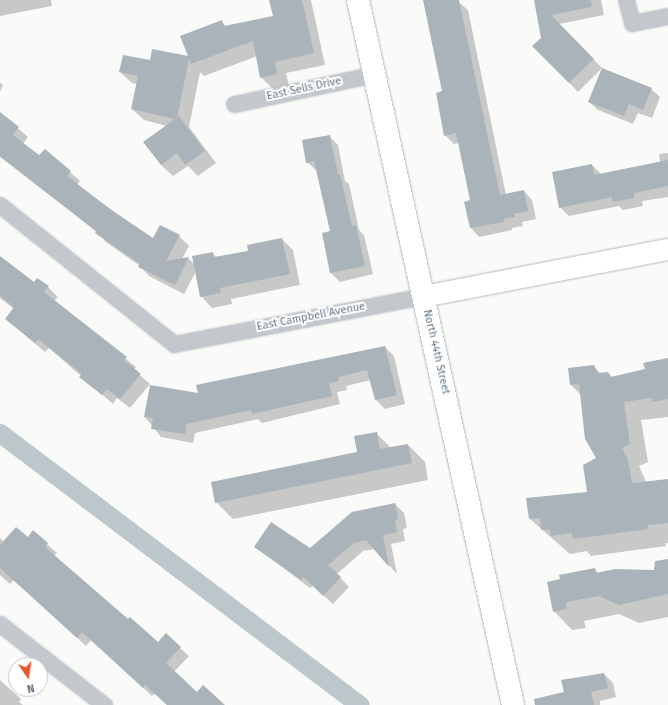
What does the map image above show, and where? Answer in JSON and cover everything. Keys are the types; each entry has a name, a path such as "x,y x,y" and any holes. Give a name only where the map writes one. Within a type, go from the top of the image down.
{"main road":[{"name":"North 44th Street","path":"358,0 513,705"}],"street":[{"path":"626,0 632,23 668,16"},
{"name":"East Sells Drive","path":"234,104 375,74"},
{"name":"East Campbell Avenue","path":"0,205 174,344 668,249"},
{"path":"0,624 104,705"}],"building":[{"path":"269,0 302,0 314,53 275,62 277,74 260,78 253,41 191,64 189,59 177,118 179,116 205,151 185,165 177,153 161,165 143,142 175,119 131,109 138,76 119,72 123,55 150,60 152,49 188,56 180,36 222,20 224,26 273,16"},
{"path":"423,0 459,0 500,195 524,190 528,211 514,214 515,217 503,219 504,222 470,228 464,202 470,200 456,133 444,136 436,93 442,91"},
{"path":"534,0 591,0 592,7 551,15 594,59 569,83 532,46 541,38"},
{"path":"602,68 652,88 643,110 629,104 624,116 588,102"},
{"path":"0,112 19,127 13,135 39,155 45,149 71,171 67,176 110,209 153,238 160,225 180,235 166,261 189,257 175,285 138,267 140,264 95,233 96,231 0,156"},
{"path":"330,135 338,175 340,174 352,226 356,225 365,266 330,273 322,233 330,231 314,161 306,163 302,140"},
{"path":"668,160 668,186 634,193 634,198 613,202 612,197 559,208 552,172 592,164 594,175"},
{"path":"282,238 290,274 220,288 221,293 200,297 192,256 213,252 214,257 248,251 247,245"},
{"path":"0,256 34,282 37,278 49,286 44,292 127,357 124,360 141,374 120,399 107,389 102,395 79,377 82,374 38,339 35,343 5,319 14,307 0,296"},
{"path":"385,346 397,395 375,400 367,370 338,377 339,381 329,383 332,396 252,414 251,410 186,424 185,434 151,429 153,418 144,417 150,385 198,393 196,385"},
{"path":"668,358 668,399 652,402 651,398 624,402 630,444 622,448 628,460 632,483 668,479 668,523 648,525 648,529 573,539 572,533 551,536 550,529 541,530 540,518 529,519 526,498 587,492 583,465 596,458 585,439 579,384 570,385 568,368 594,365 598,373 608,372 611,377 645,369 643,363"},
{"path":"377,432 380,449 408,444 412,463 215,503 211,482 357,452 354,436"},
{"path":"395,503 398,518 395,521 397,532 383,535 389,567 366,540 354,543 328,565 341,577 323,596 304,577 301,580 254,547 271,522 310,548 352,512"},
{"path":"16,527 28,537 33,530 48,543 45,547 128,619 130,617 158,642 166,633 181,647 166,663 197,692 203,685 225,705 167,705 145,685 143,688 82,632 77,638 0,568 0,545"},
{"path":"668,559 668,594 619,605 599,596 566,602 567,609 553,612 547,582 560,579 559,575 595,568 596,573 615,569 654,570 655,561"},
{"path":"604,673 608,688 591,692 594,705 535,705 534,699 564,692 561,680"}],"waterway":[{"path":"0,433 360,705"}]}
